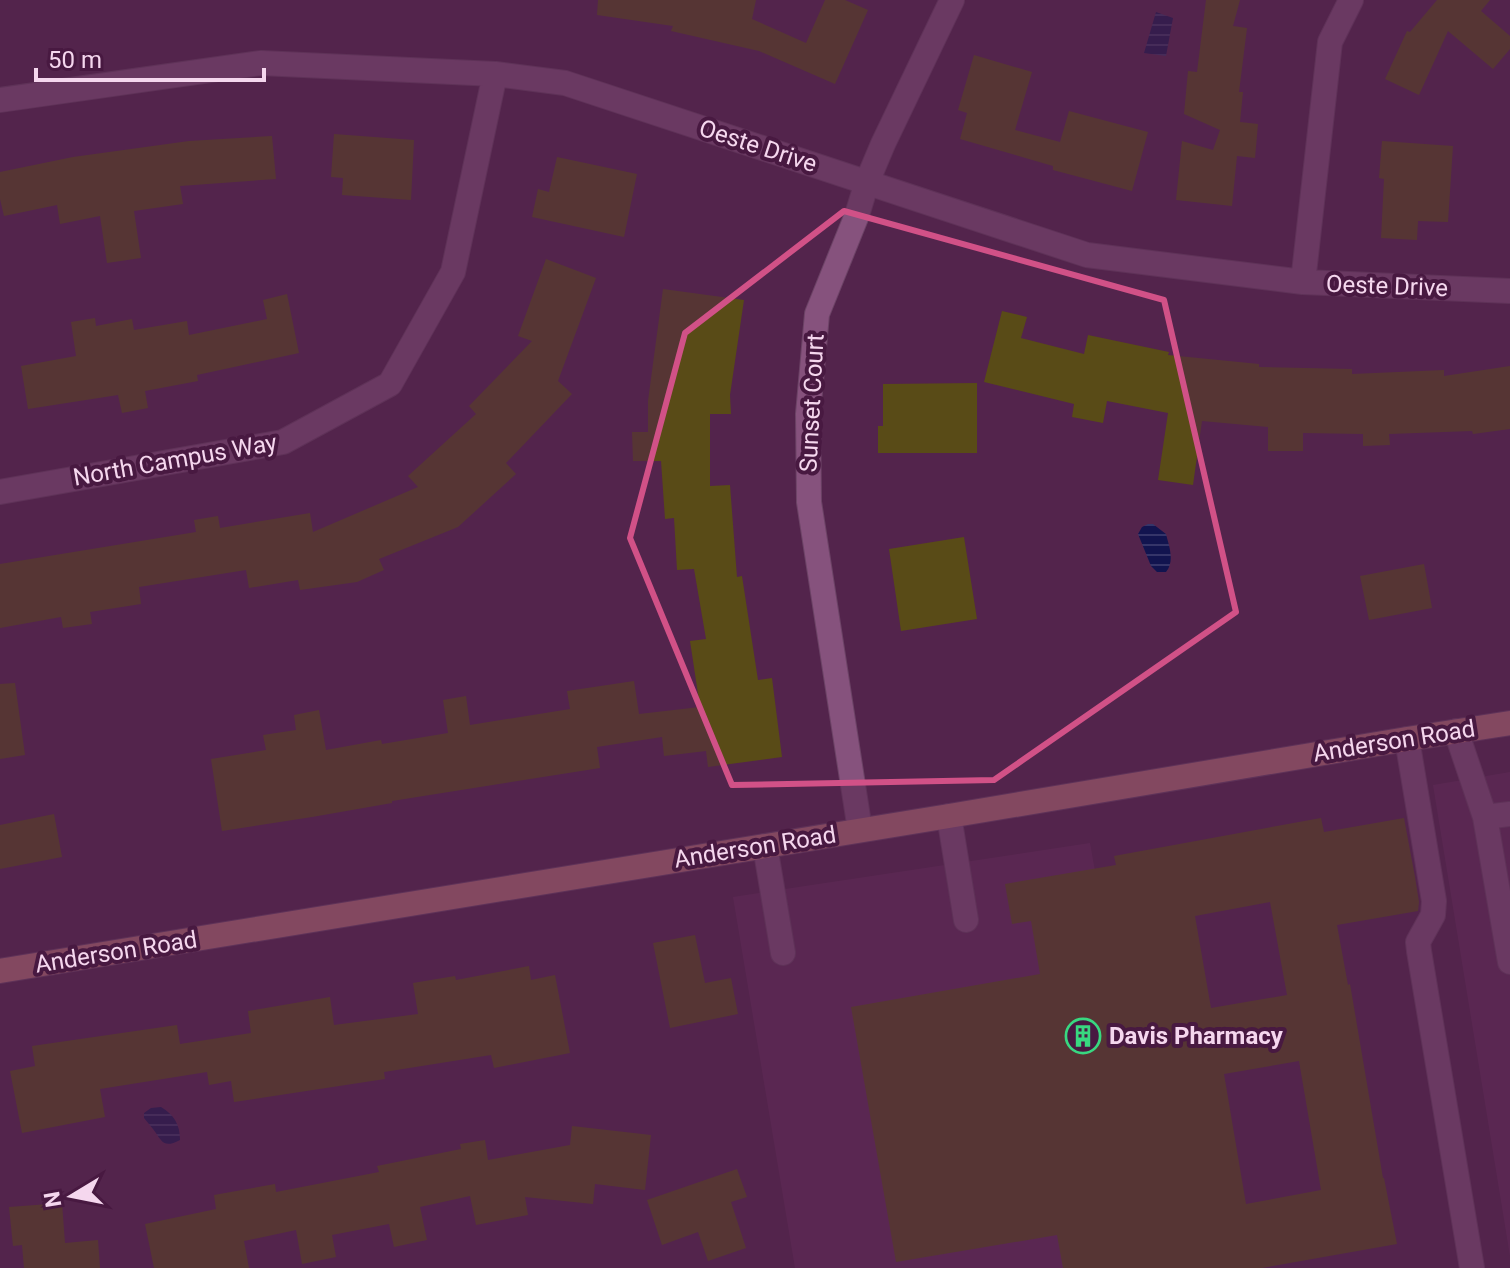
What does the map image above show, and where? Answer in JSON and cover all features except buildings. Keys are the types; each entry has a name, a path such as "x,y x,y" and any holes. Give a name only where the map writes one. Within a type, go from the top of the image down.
{"main road":[{"name":"Anderson Road","path":"0,971 1510,723"}],"street":[{"name":"Sunset Court","path":"860,830 809,502 808,414 817,314 883,144 952,0"},
{"path":"1303,282 1330,42 1351,0"},
{"name":"Oeste Drive","path":"0,100 261,63 495,74 565,83 1087,255 1303,282 1510,291"},
{"name":"North Campus Way","path":"0,492 283,442 390,384 453,272 495,74"},
{"path":"1456,731 1485,817 1505,906 1510,962"},
{"path":"1407,739 1434,901 1433,915 1418,942 1419,951 1472,1268"},
{"path":"1485,817 1510,814"},
{"path":"949,816 966,920"},
{"path":"765,846 783,953"}],"highlighted area":[{"path":"844,211 1164,300 1236,612 994,780 732,785 630,538 685,333"}],"shaded area":[{"path":"1156,12 1173,18 1166,56 1144,53"},
{"path":"1148,524 1153,524 1166,534 1171,558 1166,572 1157,572 1151,566 1138,534"},
{"path":"1510,772 1510,1256 1433,785"},
{"path":"1090,843 1165,1268 795,1268 733,897"},
{"path":"161,1107 175,1120 179,1129 180,1140 170,1144 164,1142 144,1118 144,1113 151,1108"}],"place":[{"name":"Davis Pharmacy","path":"1083,1036"}]}
